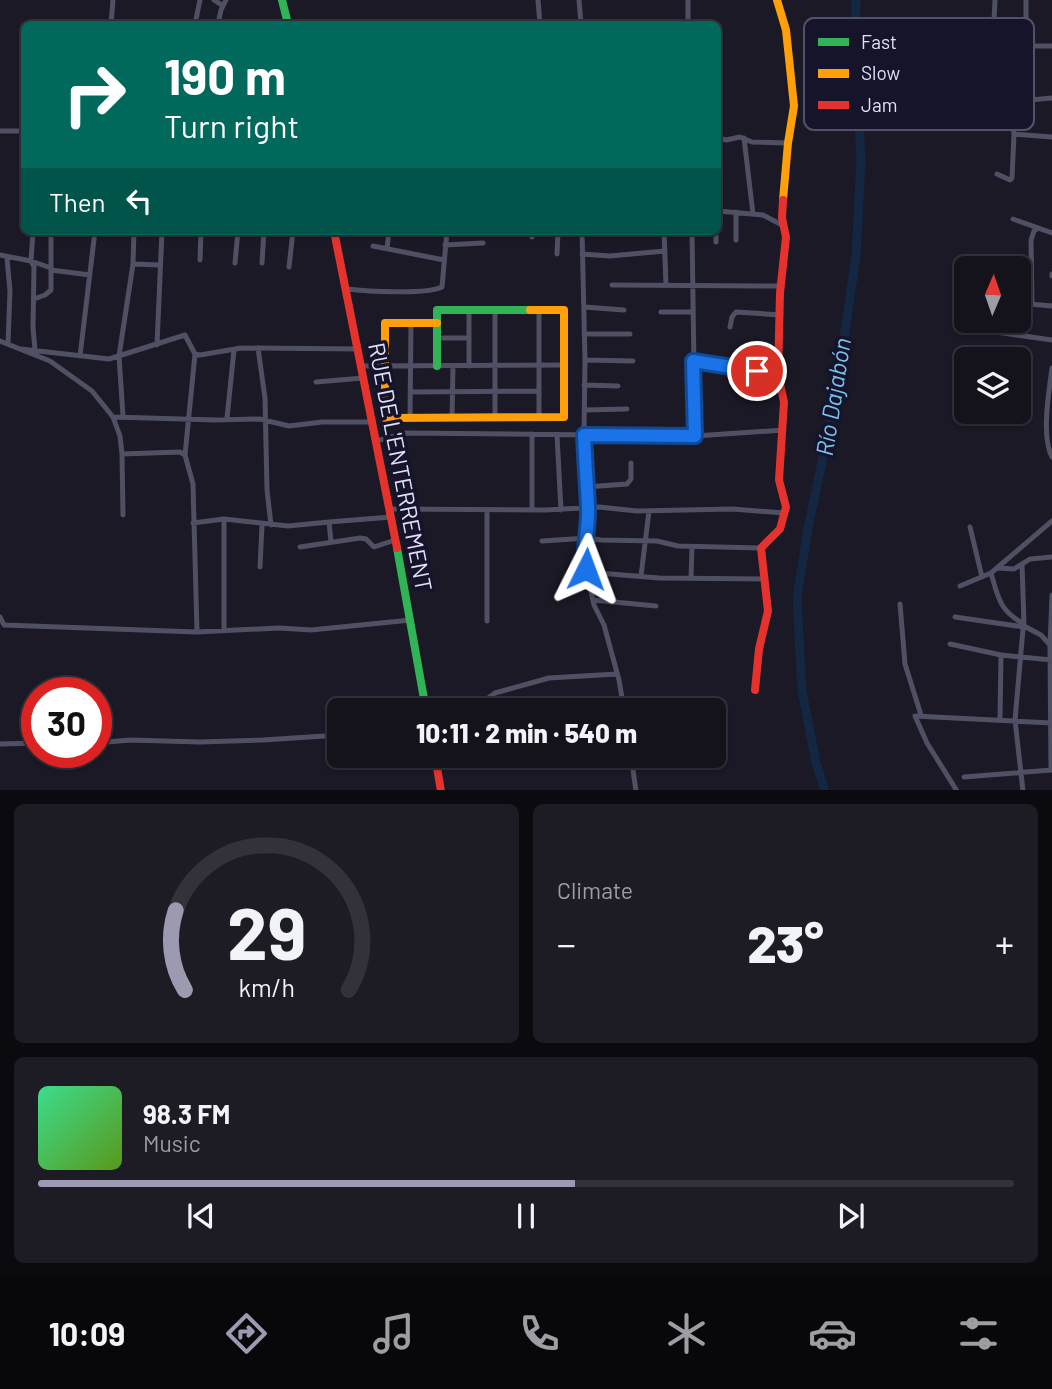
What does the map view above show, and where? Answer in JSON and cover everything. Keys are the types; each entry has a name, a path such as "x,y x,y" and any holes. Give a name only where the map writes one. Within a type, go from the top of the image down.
{"street":[{"path":"111,21 113,0"},
{"path":"196,21 200,0"},
{"path":"214,0 225,3 219,21"},
{"path":"282,0 287,21"},
{"path":"538,0 539,21"},
{"path":"579,0 582,21"},
{"path":"688,0 688,21"},
{"path":"542,541 588,538 692,547 761,548 775,536 784,522 786,507 778,475 784,430 784,402 778,375 781,286 786,237 782,225 788,143 794,106 786,30 778,0"},
{"path":"995,0 995,18"},
{"path":"1026,0 1026,18"},
{"path":"1034,46 1052,46"},
{"path":"1034,100 1052,98"},
{"path":"997,174 1010,180 1012,178 1013,130"},
{"path":"0,131 21,131"},
{"path":"1014,134 1052,137"},
{"path":"721,139 744,138 752,142 788,143"},
{"path":"744,138 753,214"},
{"path":"721,211 771,218 782,225"},
{"path":"736,212 736,240"},
{"path":"1013,219 1052,233"},
{"path":"1038,228 1034,230 1031,240 1032,304 1052,306"},
{"path":"33,235 31,261 34,267 35,350"},
{"path":"34,299 51,290 51,235"},
{"path":"80,356 95,235"},
{"path":"123,416 119,356 134,264 134,235"},
{"path":"157,345 162,235"},
{"path":"200,260 201,235"},
{"path":"235,263 238,235"},
{"path":"262,263 264,235"},
{"path":"289,267 293,235"},
{"name":"RUE DE L'ENTERREMENT","path":"335,235 424,698"},
{"path":"387,249 389,235"},
{"path":"346,289 436,290 442,287 447,235"},
{"path":"557,235 557,254"},
{"path":"582,235 584,435 588,507 588,538 584,560 593,600 604,625 622,698"},
{"path":"664,235 666,285"},
{"path":"692,235 695,436"},
{"path":"716,235 716,242"},
{"path":"446,245 484,243"},
{"path":"373,246 444,260"},
{"path":"582,254 610,256 665,251"},
{"path":"0,255 31,261 51,269 90,275"},
{"path":"8,258 9,344"},
{"path":"134,264 159,265"},
{"path":"612,285 781,286"},
{"path":"584,307 624,310"},
{"path":"437,323 385,323 385,418 564,417 564,310 437,310 437,323 437,366"},
{"path":"469,310 469,366"},
{"path":"495,310 495,417"},
{"path":"538,417 539,310"},
{"path":"661,313 693,312"},
{"path":"730,327 736,312 780,315"},
{"path":"411,323 411,418"},
{"path":"1003,333 1052,340"},
{"path":"584,334 630,334"},
{"path":"21,349 109,359 185,335 195,354 185,455 193,484 197,632"},
{"path":"437,338 469,338"},
{"path":"0,341 50,362 92,391 114,417 122,454 123,515"},
{"path":"195,354 258,348 358,349"},
{"path":"258,348 267,421 267,490 271,525"},
{"path":"227,418 233,374 233,350"},
{"path":"585,360 633,361"},
{"path":"693,361 778,375"},
{"path":"360,366 565,365"},
{"path":"453,366 453,418"},
{"path":"1052,368 1047,448 1052,457"},
{"path":"316,382 363,378"},
{"path":"584,385 618,386"},
{"path":"411,392 539,391"},
{"path":"585,410 627,409"},
{"path":"114,417 227,418 267,421 289,426 322,422 372,422"},
{"path":"376,441 406,433 695,436 784,430"},
{"path":"532,434 532,510"},
{"path":"557,435 561,510"},
{"path":"122,454 180,452 185,455"},
{"path":"586,486 627,484 631,479 631,463"},
{"path":"193,523 224,519 288,526 390,513 561,510 588,507 649,511 732,509 785,513"},
{"path":"487,510 487,621"},
{"path":"641,576 649,511"},
{"path":"224,519 224,631"},
{"path":"960,586 991,573 1052,521"},
{"path":"329,522 331,542"},
{"path":"260,567 262,525"},
{"path":"970,527 982,577"},
{"path":"300,547 360,538 366,539 374,547 395,540"},
{"path":"691,578 692,547"},
{"path":"755,690 759,649 768,619 761,548"},
{"path":"998,568 1014,569 1030,559 1052,556"},
{"path":"1022,565 1024,626 1015,720 1023,790"},
{"path":"587,572 765,579"},
{"path":"991,573 1003,608 1011,617 1041,635 1050,645"},
{"path":"964,777 1051,770 1049,736 1052,723 1052,595"},
{"path":"593,600 656,606"},
{"path":"900,604 905,664 921,715"},
{"path":"0,617 4,625 197,632 279,628 311,630 411,620"},
{"path":"955,617 1024,626"},
{"path":"950,644 1019,658 1051,660"},
{"path":"1000,719 1001,655"},
{"path":"488,698 495,693 549,678 617,674"},
{"path":"957,790 914,718 921,715 1052,723"},
{"path":"112,742 200,742 327,736"},
{"path":"0,744 21,743"},
{"path":"437,768 441,790"},
{"path":"633,768 636,790"}],"waterway":[{"name":"Río Dajabón","path":"856,0 856,18"},
{"name":"Río Dajabón","path":"825,790 816,763 802,691 797,598 808,528 834,405 856,256 861,161 859,130"}],"traffic: fast":[{"path":"282,0 287,21"},
{"path":"437,366 437,310 530,310"},
{"path":"397,548 424,698"}],"traffic: slow":[{"path":"777,0 786,30 794,106 783,200"},
{"path":"437,323 385,323 385,418 564,417 564,310 530,310"}],"traffic: jam":[{"path":"755,690 759,649 768,611 761,548 780,529 786,507 779,480 784,402 778,375 780,293 786,237 782,218 783,200"},
{"path":"335,235 397,548"},
{"path":"437,768 441,790"}],"route":[{"path":"586,569 584,560 588,538 588,507 584,435 695,436 693,361 730,369 757,371"}]}
